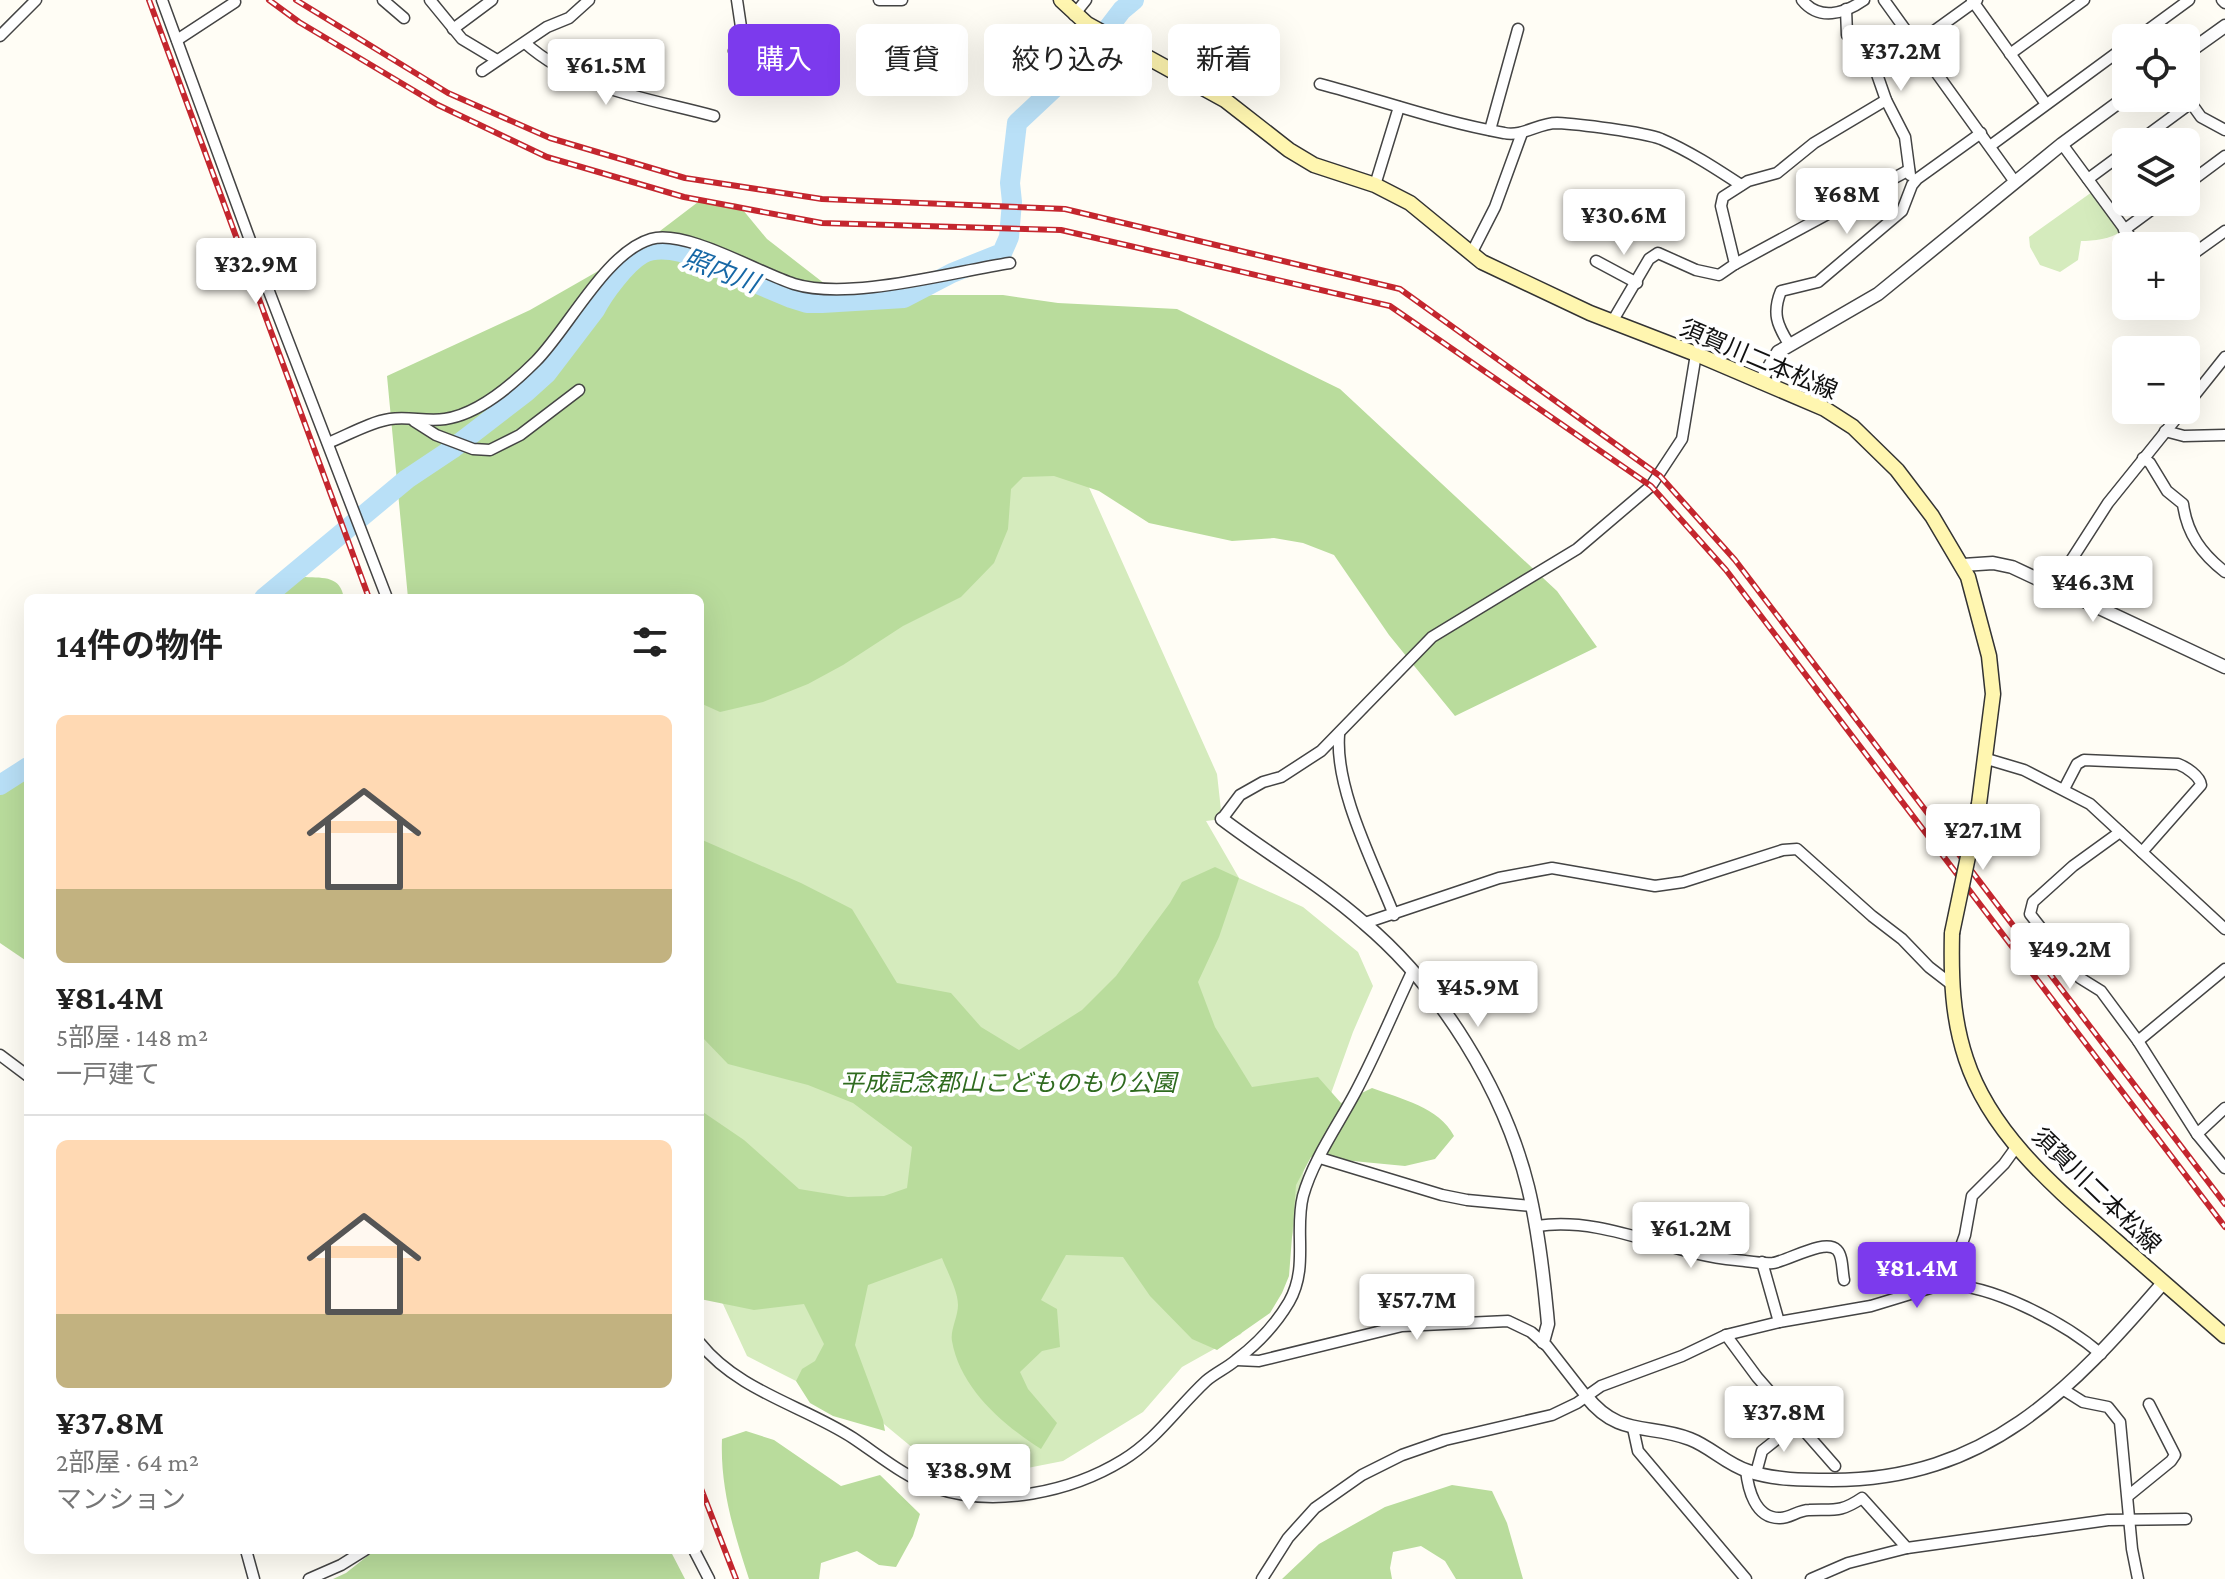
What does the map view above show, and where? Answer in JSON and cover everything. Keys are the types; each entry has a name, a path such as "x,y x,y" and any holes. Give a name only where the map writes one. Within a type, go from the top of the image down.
{"main road":[{"name":"須賀川二本松線","path":"1061,0 1081,20 1225,100 1289,150 1314,165 1375,185 1410,203 1471,254 1534,288 1825,409 1853,427 1897,470 1932,516 1963,565 1990,669 1993,694 1987,759 1952,933 1953,1007 1965,1058 1993,1116 2058,1190 2225,1336"}],"street":[{"path":"0,36 36,0"},
{"path":"162,0 265,281 385,594"},
{"path":"383,0 404,18"},
{"path":"453,29 492,0"},
{"path":"482,71 547,27 569,18 589,0"},
{"path":"737,0 741,24"},
{"path":"879,0 902,0"},
{"path":"1081,20 1086,0"},
{"path":"1802,0 1808,7 1831,15 1864,0"},
{"path":"1884,0 2015,182"},
{"path":"2010,54 2084,0"},
{"path":"2156,24 2189,0"},
{"path":"432,1 468,43 497,60"},
{"path":"1916,44 1974,1 2046,104"},
{"path":"177,40 235,2"},
{"path":"1846,9 1847,35 1871,57 1886,100 1905,137 1912,185"},
{"path":"2200,44 2225,26"},
{"path":"1490,130 1518,29"},
{"path":"525,43 547,62 607,90 714,116"},
{"path":"1990,146 2112,56"},
{"path":"1320,84 1512,134 1555,123 1658,138 1702,160 1741,185"},
{"path":"1735,264 1721,206 1723,197 1741,185 1777,173 1814,143 1886,100"},
{"path":"1375,185 1399,107"},
{"path":"1760,382 1778,352 1878,294 2062,144 2112,107"},
{"path":"2155,128 2174,112"},
{"path":"2197,112 2225,130"},
{"path":"1471,254 1495,207 1522,133"},
{"path":"1789,344 1775,318 1776,302 1781,291 1818,282 1902,211 1912,185 1981,133"},
{"path":"2062,144 2124,230 2143,216"},
{"path":"2200,175 2225,156"},
{"path":"2088,179 2112,161"},
{"path":"1612,322 1649,259 1658,253 1696,270 1719,275 1909,170"},
{"path":"2200,249 2225,231"},
{"path":"328,443 387,419 455,417 479,407 515,381 538,359 613,266 631,250 651,239 681,239 795,284 828,289 858,289 1010,263"},
{"path":"1596,261 1637,283"},
{"path":"1543,1342 1548,1324 1532,1206 1512,1138 1487,1082 1462,1037 1412,972 1365,923 1222,819 1240,795 1263,782 1281,777 1321,751 1432,637 1577,549 1651,486 1682,439 1696,354"},
{"path":"2200,388 2225,357"},
{"path":"413,420 444,438 473,449 490,450 520,435 579,390"},
{"path":"2054,587 2108,503 2171,424"},
{"path":"2165,431 2184,436 2225,435"},
{"path":"2143,458 2150,463 2167,491 2183,504 2185,520 2199,548 2225,572"},
{"path":"1963,565 2002,564 2225,667"},
{"path":"1339,735 1337,755 1347,795 1394,915"},
{"path":"1987,759 2024,770 2090,804 2225,929"},
{"path":"2064,789 2077,764 2084,760 2178,764 2186,768 2200,780 2201,785 2142,852"},
{"path":"2120,832 2073,866 2033,902 2030,914 2080,978 2101,991 2138,1041 2197,1134 2225,1168"},
{"path":"1365,923 1486,882 1552,868 1655,886 1683,882 1783,850 1797,849 1951,984"},
{"path":"2138,1041 2225,969"},
{"path":"704,1349 734,1376 838,1428 911,1477 938,1489 977,1496 1009,1496 1081,1481 1124,1460 1164,1427 1209,1378 1237,1360 1264,1335 1289,1302 1295,1289 1302,1241 1298,1220 1304,1194 1412,972"},
{"path":"0,1055 24,1073"},
{"path":"2197,1134 2225,1108"},
{"path":"1951,1284 1972,1196 2017,1146"},
{"path":"1320,1158 1442,1195 1532,1206"},
{"path":"1537,1226 1559,1223 1600,1226 1706,1256 1773,1263 1821,1246 1832,1247 1840,1254 1844,1280"},
{"path":"1762,1262 1779,1322"},
{"path":"1237,1360 1259,1361 1402,1326 1497,1320 1513,1322 1543,1342 1593,1405 1612,1419 1633,1428 1691,1439 1751,1472 1794,1480 1861,1480 1938,1463 2004,1435 2064,1390 2101,1354 2163,1283"},
{"path":"1262,1579 1288,1538 1315,1508 1362,1475 1435,1443 1552,1415 1577,1403 1601,1386 1682,1356 1726,1335 1871,1306 1951,1284 2013,1302 2075,1333 2101,1354"},
{"path":"1726,1335 1796,1424 1835,1466"},
{"path":"2064,1390 2083,1402 2108,1407 2116,1414 2121,1429 2138,1579"},
{"path":"2128,1496 2175,1455 2149,1404"},
{"path":"1796,1424 1766,1447 1751,1472 1749,1492 1763,1512 1775,1518 1802,1510 1841,1510 1862,1498 1907,1548"},
{"path":"1633,1428 1638,1451 1746,1579"},
{"path":"1811,1579 1848,1563 1907,1548 2130,1518 2186,1519"},
{"path":"247,1554 254,1579"},
{"path":"309,1579 359,1554"},
{"path":"696,1554 709,1579"}],"green space":[{"path":"2092,192 2121,231 2112,232 2108,238 2081,241 2078,260 2060,272 2040,265 2030,247 2029,237"},
{"path":"702,199 738,204 767,239 825,284 866,299 1003,295 1058,303 1177,309 1340,389 1557,591 1597,647 1455,716 1389,635 1334,555 1303,543 1274,538 1232,541 1149,523 1099,491 1054,476 1023,477 1011,489 1008,529 994,563 961,597 903,626 808,684 763,702 720,712 704,705 704,594 408,594 387,376 530,310 635,250"},
{"name":"平成記念郡山こどものもり公園","path":"1003,295 1217,774 1222,819 1206,821 1239,878 1303,907 1358,952 1373,986 1353,1032 1304,1169 1292,1237 1241,1334 1182,1367 1143,1412 1063,1461 991,1475 931,1463 844,1391 796,1381 747,1356 723,1304 704,1283 702,594 812,332"},
{"path":"305,577 335,582 343,594 273,594"},
{"path":"24,780 24,959 0,943 0,795"},
{"path":"704,841 852,909 897,983 951,993 981,1027 1019,1050 1082,1010 1116,976 1182,882 1215,867 1239,878 1219,937 1198,982 1215,1027 1252,1087 1318,1077 1341,1103 1372,1088 1429,1111 1454,1136 1435,1159 1405,1166 1311,1157 1296,1185 1289,1276 1282,1293 1270,1313 1217,1350 1192,1339 1150,1296 1123,1257 1066,1255 1041,1300 1057,1309 1060,1347 1042,1351 1020,1372 1028,1389 1057,1423 1041,1449 998,1417 964,1374 952,1341 958,1299 942,1258 868,1285 855,1345 885,1431 833,1416 810,1403 796,1381 802,1369 815,1361 824,1344 804,1304 754,1310 704,1300 704,1113 744,1140 799,1189 848,1197 884,1196 907,1188 912,1147 853,1103 808,1085 728,1064 704,1039"},
{"path":"746,1431 774,1440 841,1486 880,1475 920,1514 913,1536 896,1567 879,1565 857,1551 821,1563 819,1579 749,1579 729,1510 722,1457 722,1439"},
{"path":"1452,1485 1492,1491 1507,1523 1523,1579 1456,1579 1445,1561 1421,1546 1393,1552 1390,1568 1392,1579 1282,1579 1319,1544 1385,1507"},
{"path":"370,1554 672,1554 685,1579 333,1579"}],"waterway":[{"name":"照内川","path":"269,594 407,479 526,392 547,373 629,264 651,250 681,252 807,303 904,298 952,273 1002,253 1009,237 1010,183 1017,123 1082,62 1122,10 1134,0"},
{"name":"照内川","path":"0,785 24,770"}],"railway":[{"path":"149,0 368,594"},
{"path":"269,0 299,22 438,105 547,157 684,197 822,223 1061,230 1390,306 1651,486 1726,570 2225,1227"},
{"path":"296,0 448,93 550,138 685,178 822,199 1065,209 1400,289 1660,476 1735,560 2225,1204"},
{"path":"704,1496 736,1579"}]}
